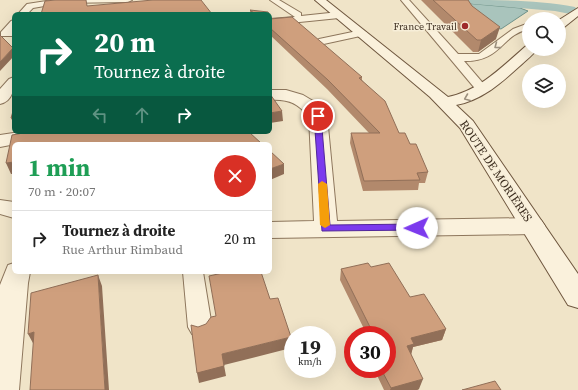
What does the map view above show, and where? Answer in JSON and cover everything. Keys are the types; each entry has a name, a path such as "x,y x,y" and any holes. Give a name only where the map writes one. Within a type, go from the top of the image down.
{"main road":[{"name":"ROUTE DE MORIÈRES","path":"320,0 446,102 467,125 578,297"},
{"path":"566,21 575,14"},
{"path":"446,102 459,101 482,89 522,56"},
{"path":"0,99 12,84"},
{"path":"272,95 285,94 307,102 318,116 326,229"},
{"path":"0,141 40,134"},
{"path":"0,207 12,210"},
{"path":"272,230 533,226"},
{"path":"2,390 14,282 16,274"}],"lane":[{"path":"24,12 30,6 61,0 128,0"},
{"path":"274,0 298,15"},
{"path":"405,0 482,89"},
{"path":"272,22 339,15"},
{"path":"12,25 4,34 12,33"},
{"path":"455,56 482,56 493,50 518,28 522,27"},
{"path":"319,42 362,34"},
{"path":"193,274 200,327"}],"water":[{"path":"464,3 520,8 528,11 522,12 522,15 501,29 491,27"}],"building":[{"path":"86,0 87,6 153,0 201,0 210,12 42,12 45,1"},
{"path":"433,0 468,0 472,6 500,27 481,40 477,40"},
{"path":"250,10 268,12 252,12"},
{"path":"292,17 362,77 359,78 385,101 399,133 405,133 410,144 416,144 428,172 417,173 420,180 364,181 351,133 380,133 328,80 272,30 272,19"},
{"path":"0,35 12,47 12,49 0,62"},
{"path":"272,97 282,111 272,113"},
{"path":"251,134 260,142 12,142 12,162 6,163 12,135"},
{"path":"272,153 284,164 272,168"},
{"path":"368,263 371,267 389,263 410,297 424,294 446,329 411,338 414,344 407,346 423,379 391,388 386,378 396,378 396,326 370,326 341,269"},
{"path":"218,274 262,274 270,299 278,298 287,326 284,326 284,339 222,354 224,366 197,373 191,325 198,327 206,324 211,317 216,316 209,276"},
{"path":"98,275 105,390 30,390 34,332 28,334 31,293"},
{"path":"495,381 501,390 462,390"}],"waterway":[{"path":"474,0 555,7 570,10"}],"slow traffic":[{"path":"322,184 325,225"}],"place":[{"name":"France Travail","path":"465,26"}],"route":[{"path":"318,116 326,229 417,228"}]}
